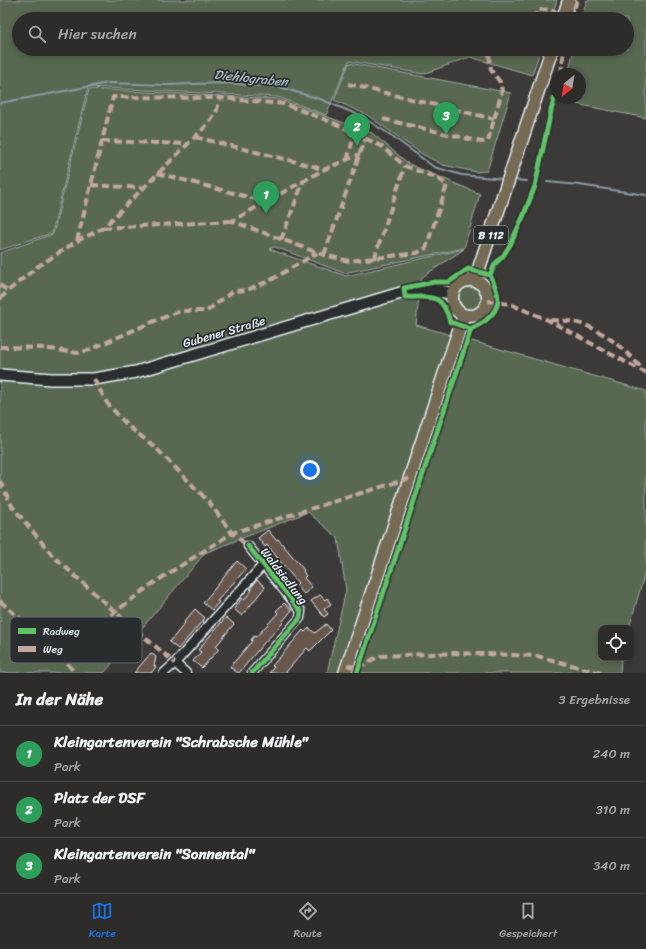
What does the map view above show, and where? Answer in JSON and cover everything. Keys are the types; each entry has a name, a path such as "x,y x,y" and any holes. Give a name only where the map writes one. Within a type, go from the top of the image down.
{"main road":[{"path":"565,12 569,0"},
{"name":"B 112","path":"476,280 550,56"},
{"path":"464,280 476,280 480,282 487,290 487,305 477,315 464,315 453,306 452,293 455,287 464,280"},
{"name":"Gubener Straße","path":"0,375 51,379 94,379 136,372 404,292 437,290 452,293"},
{"path":"345,673 464,315"}],"street":[{"name":"Waldsiedlung","path":"248,546 301,611 300,618 252,673"},
{"name":"Waldsiedlung","path":"164,673 263,565"},
{"path":"174,663 186,673"}],"green space":[{"path":"0,0 557,0 553,12 12,12 12,56 539,56 532,75 470,57 423,74 349,61 326,115 278,97 88,87 52,233 0,250"},
{"path":"587,0 646,0 646,118 576,104 586,104 586,68 569,68 572,56 634,56 634,12 583,12"},
{"path":"349,63 511,93 487,171 476,172 443,165 422,154 367,115 334,100"},
{"path":"89,89 278,99 372,133 409,164 480,194 464,248 344,273 275,247 269,249 346,276 464,249 421,278 416,325 646,391 646,569 630,625 598,625 598,661 621,661 620,673 327,673 346,590 338,538 308,512 205,553 142,628 142,617 10,617 10,663 112,663 104,673 0,673 0,253 53,234"},
{"path":"470,284 476,285 480,288 483,292 483,304 480,308 476,311 470,312 464,311 460,308 457,304 456,298 457,292 460,288 464,285"}],"building":[{"path":"268,530 276,540 278,539 304,570 303,571 306,576 304,578 312,587 304,594 296,585 298,583 281,562 267,545 265,547 258,538"},
{"path":"237,561 246,569 217,601 219,602 212,610 203,603"},
{"path":"257,580 265,587 242,616 234,609 242,598 244,600 252,590 250,589"},
{"path":"320,595 325,600 327,598 331,604 324,609 328,614 324,617 311,601"},
{"path":"284,603 292,610 282,622 283,623 238,673 230,667 252,641 251,640 254,636 256,637 278,613 276,611"},
{"path":"195,609 205,618 178,649 169,642"},
{"path":"226,617 234,624 216,646 219,649 202,668 193,661 201,652 198,650"},
{"path":"326,624 331,630 310,651 307,648 285,673 269,673 274,667 272,666 303,630 305,632 309,628 315,633"},
{"path":"151,653 156,657 154,666 156,667 151,673 134,673"}],"waterway":[{"name":"Diehlograben","path":"0,103 108,83 166,85 223,83 279,87 320,99 361,116 392,136 434,167 462,175 504,179"},
{"name":"Diehlograben","path":"512,180 527,181"},
{"name":"Diehlograben","path":"547,182 646,195"}],"marked path":[{"path":"573,12 577,0"},
{"path":"537,12 539,10 550,9 557,12"},
{"path":"383,119 482,142 488,141 502,91 500,82 491,70 489,56"},
{"path":"562,68 563,56"},
{"path":"348,84 494,119"},
{"path":"77,241 113,97 220,98 284,104 334,123 381,146 405,166 439,179 447,185 426,248 417,253 349,261 324,255 232,221 323,170 360,154"},
{"path":"0,299 37,267 77,241 103,228 208,124 216,113 220,98"},
{"path":"347,160 355,133"},
{"path":"195,137 313,166 323,170"},
{"path":"324,255 365,139"},
{"path":"102,141 187,144"},
{"path":"374,259 405,166"},
{"path":"157,173 267,202"},
{"path":"281,240 303,182"},
{"path":"91,185 143,188"},
{"path":"103,228 232,221"},
{"path":"0,347 43,348 78,353 89,350 180,311 207,311 233,291 247,290 269,281 317,253"},
{"path":"0,285 8,291"},
{"path":"488,301 510,304 548,320 646,373"},
{"path":"551,320 570,321 584,325 603,334 628,354 643,369"},
{"path":"94,379 107,403 128,426 155,447 208,501 232,533 248,546"},
{"path":"109,617 152,584 232,533 410,478"},
{"path":"0,481 12,506 52,555 121,617"},
{"path":"0,601 18,617"},
{"path":"142,635 175,663"},
{"path":"347,665 358,668 379,656 458,653 537,656 601,673"},
{"path":"67,663 75,673"}],"cycle path":[{"path":"357,673 471,329 491,315 497,305 498,299 496,288 490,275 495,264 503,256 510,245 535,186 553,104"},
{"path":"471,329 450,322 447,312 439,301 429,297 405,297 404,288 434,282 449,282 468,269 490,275"},
{"path":"248,546 301,611 300,618 252,673"}],"place":[{"name":"Kleingartenverein \"Sonnental\"","path":"446,135"},
{"name":"Platz der DSF","path":"357,146"},
{"name":"Kleingartenverein \"Schrabsche Mühle\"","path":"266,214"}]}
